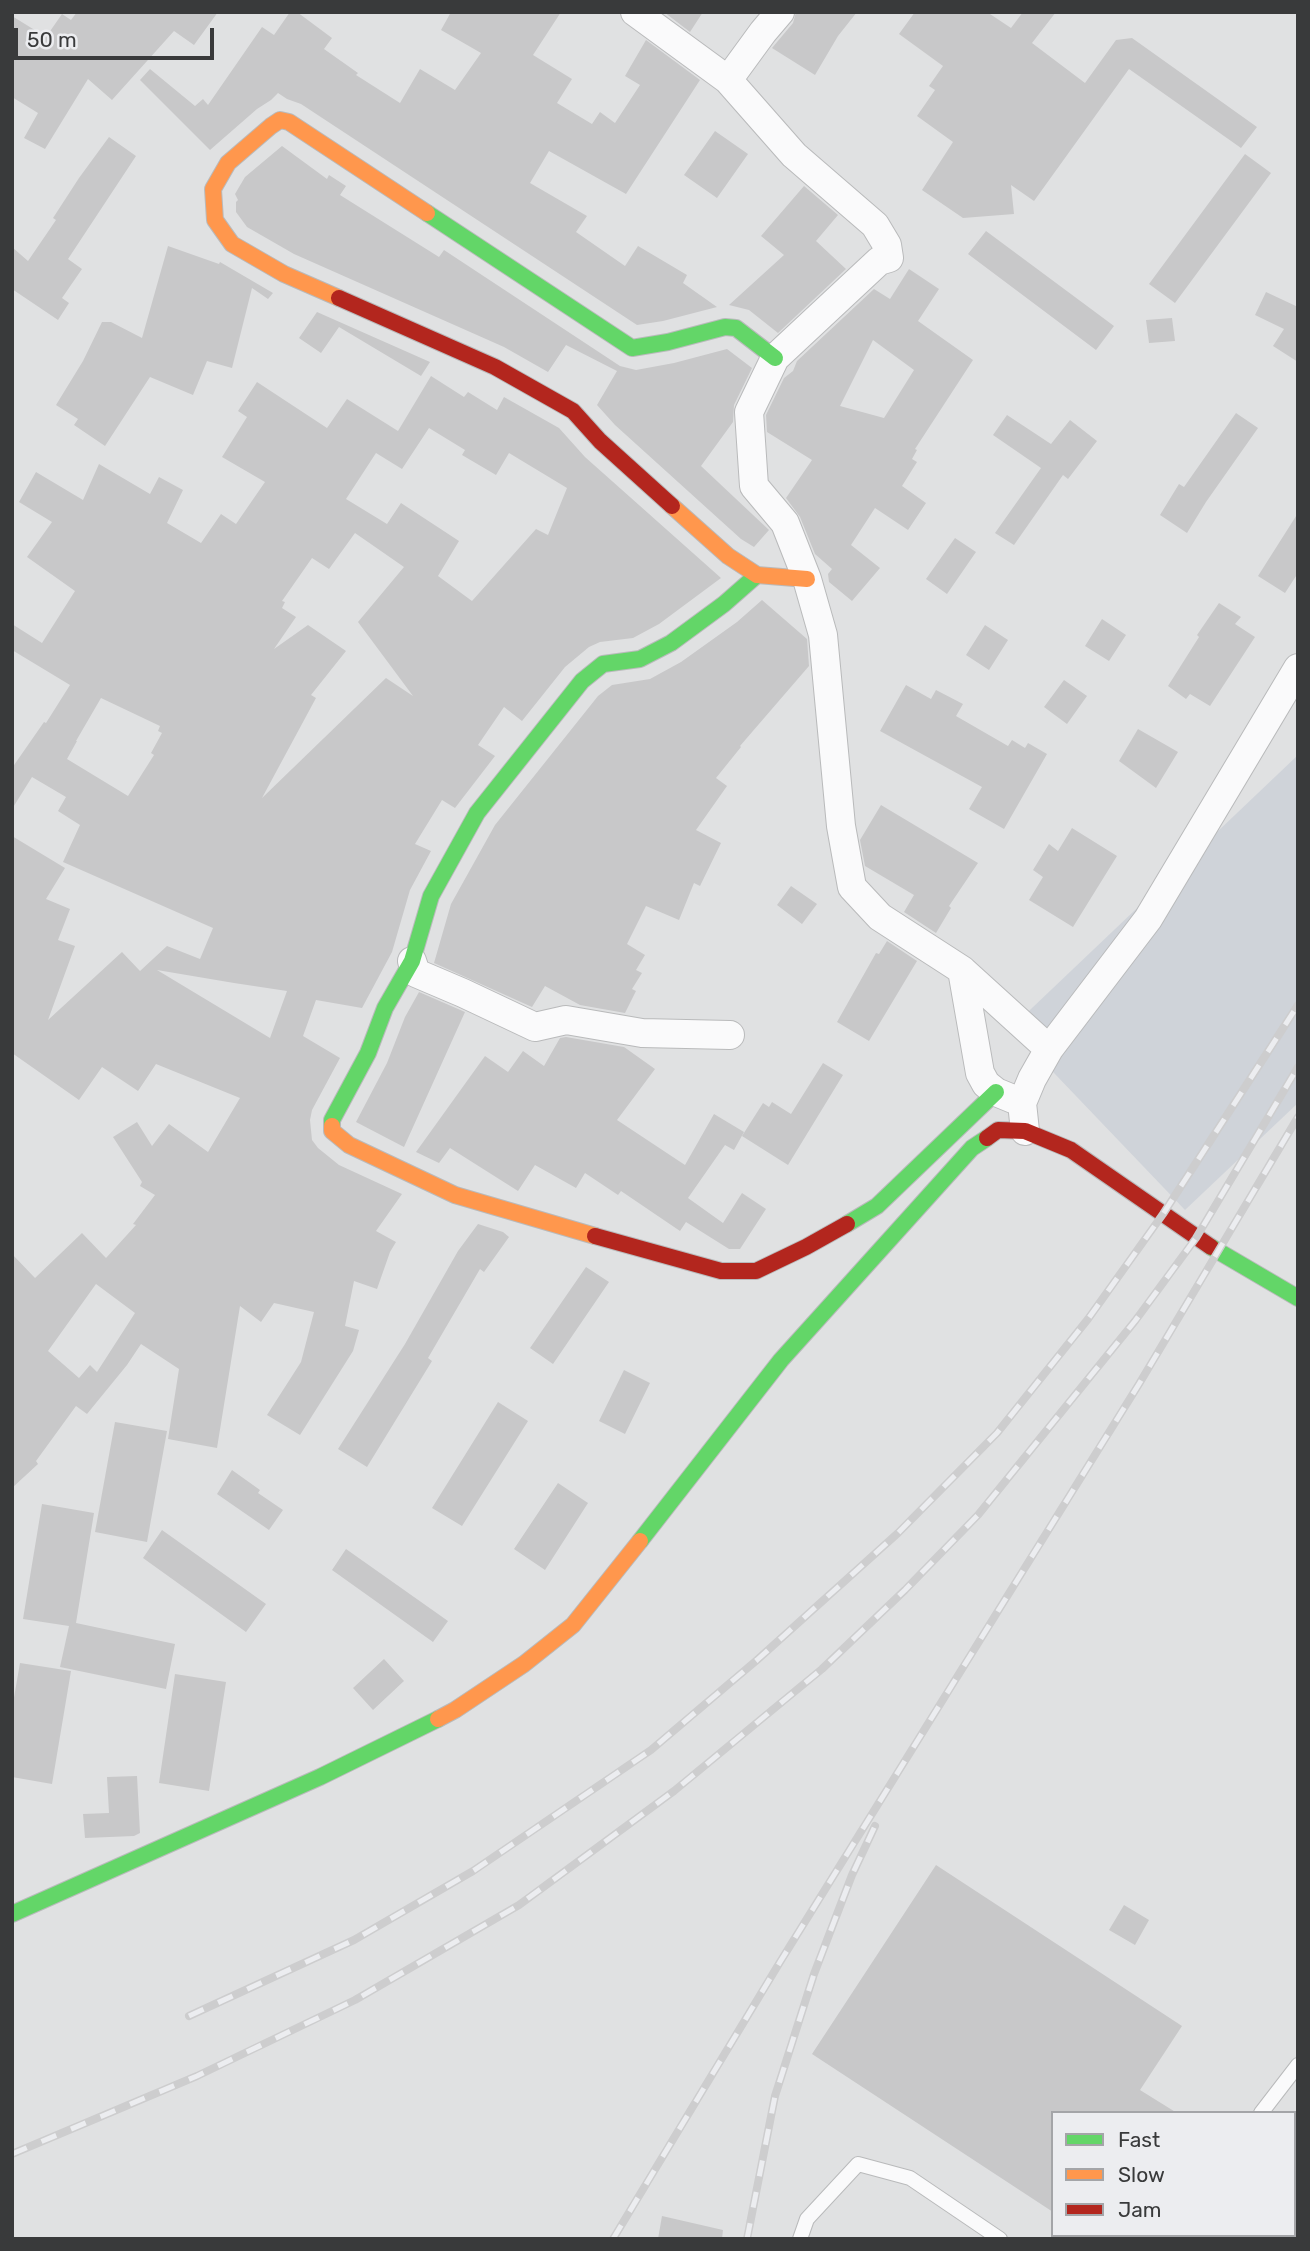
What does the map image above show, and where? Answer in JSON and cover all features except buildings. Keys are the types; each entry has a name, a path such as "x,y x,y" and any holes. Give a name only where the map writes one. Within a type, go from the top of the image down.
{"street":[{"path":"635,12 729,80 794,155 875,225 887,245 889,258 879,261 775,358 749,412 754,486 785,523 807,579 823,635 841,827 852,887 880,917 962,970 1049,1049"},
{"path":"729,80 780,12"},
{"path":"775,358 736,328 725,327 632,348 289,122 280,120 271,126 228,163 212,188 215,220 232,244 284,274 495,367 573,411 600,441 655,493 728,556 757,575 807,579"},
{"path":"757,575 724,604 671,643 640,659 603,664 582,681 477,813 431,896 412,961 385,1008 368,1053 332,1120 332,1131 349,1145 456,1195 642,1251 721,1271 756,1271 806,1247 877,1206 996,1092"},
{"path":"1025,1131 1022,1103 1049,1049 1148,919 1298,668"},
{"path":"412,961 416,973 535,1027 566,1020 642,1033 730,1035"},
{"path":"962,970 980,1073 986,1084 996,1092 1022,1103"},
{"path":"12,1914 320,1777 455,1710 524,1664 573,1626 781,1360 972,1148 998,1130 1025,1131 1071,1150 1196,1238 1298,1298"}],"lane":[{"path":"1263,2111 1298,2065"},
{"path":"800,2239 807,2219 858,2164 910,2178 1000,2239"}],"shaded area":[{"path":"1298,755 1298,1103 1185,1210 1011,1028"}],"railway":[{"path":"189,2016 354,1940 473,1871 651,1750 757,1660 898,1533 997,1433 1088,1319 1163,1214 1298,1005"},
{"path":"12,2154 197,2076 355,2000 519,1905 674,1791 822,1669 978,1515 1135,1321 1196,1238 1298,1067"},
{"path":"613,2239 780,1962 1139,1384 1298,1117"},
{"path":"747,2239 775,2096 814,1974 852,1875 875,1826"}],"traffic: fast":[{"path":"427,213 632,348 725,327 736,328 775,358"},
{"path":"332,1126 332,1120 368,1053 385,1008 412,961 431,896 477,813 582,681 603,664 640,659 671,643 724,604 757,575"},
{"path":"847,1224 877,1206 996,1092"},
{"path":"640,1541 781,1360 972,1148 987,1138"},
{"path":"1211,1247 1298,1298"},
{"path":"12,1914 320,1777 438,1719"}],"traffic: slow":[{"path":"339,298 284,274 232,244 215,220 213,189 228,163 271,126 280,120 289,122 427,213"},
{"path":"672,506 728,556 757,575 807,579"},
{"path":"332,1126 332,1131 349,1145 455,1195 595,1236"},
{"path":"438,1719 524,1664 573,1625 640,1541"}],"traffic: jam":[{"path":"339,298 495,367 573,411 600,441 672,506"},
{"path":"987,1138 998,1130 1025,1131 1071,1150 1211,1247"},
{"path":"595,1236 721,1271 756,1271 847,1224"}]}
